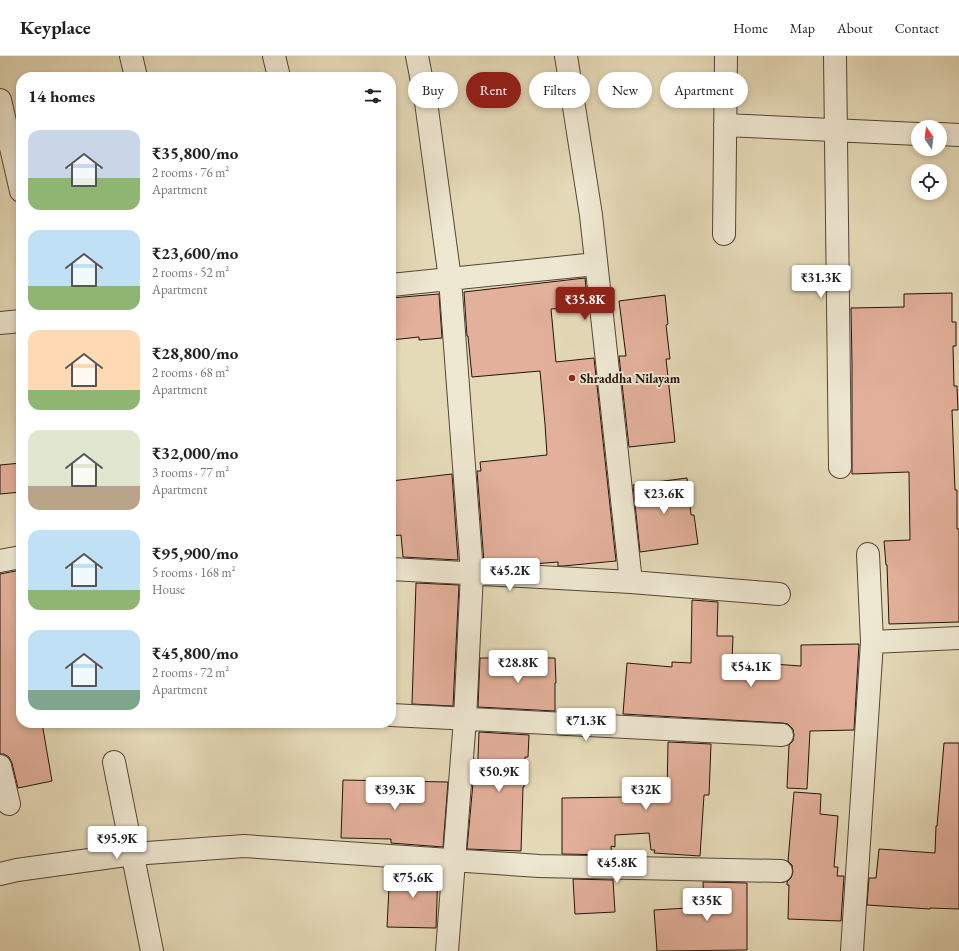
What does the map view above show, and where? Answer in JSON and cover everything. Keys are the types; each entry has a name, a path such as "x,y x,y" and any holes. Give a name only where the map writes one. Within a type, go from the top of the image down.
{"street":[{"path":"131,56 135,72"},
{"path":"274,56 278,72"},
{"path":"417,56 426,102 450,279 472,573 465,719 447,951"},
{"path":"566,56 591,215 631,582"},
{"path":"724,234 726,56"},
{"path":"835,56 840,468"},
{"path":"0,100 16,169"},
{"path":"725,125 911,134"},
{"path":"947,134 959,135"},
{"path":"396,284 596,264"},
{"path":"0,323 16,321"},
{"path":"852,951 872,642 868,554"},
{"path":"0,561 16,558"},
{"path":"396,569 631,582 779,594"},
{"path":"872,642 959,638"},
{"path":"396,715 782,735"},
{"path":"114,762 152,951"},
{"path":"0,766 9,804"},
{"path":"0,874 17,870 133,854 244,846 540,866 781,871"}],"building":[{"path":"585,278 588,306 551,309 556,362 594,358 616,561 563,566 558,566 558,562 533,564 484,562 477,471 481,471 480,462 547,455 545,424 540,371 472,377 464,292"},
{"path":"952,293 952,322 956,322 956,346 953,346 954,386 957,386 958,410 952,410 955,490 957,490 957,529 959,529 959,622 889,624 887,565 884,541 910,540 909,472 852,474 851,308 904,307 904,294"},
{"path":"439,294 442,338 419,340 419,337 396,339 396,298"},
{"path":"665,295 668,324 666,325 670,359 666,359 675,442 629,447 619,356 626,356 619,301"},
{"path":"16,463 16,492 0,494 0,465"},
{"path":"452,474 458,560 403,557 401,535 396,536 396,480"},
{"path":"687,478 691,515 694,515 698,544 640,552 633,485"},
{"path":"16,571 16,728 43,728 52,781 18,788 12,763 9,757 4,754 0,754 0,574"},
{"path":"416,583 459,585 453,706 412,704"},
{"path":"692,600 718,602 717,636 733,636 732,661 801,666 801,645 859,644 854,730 810,731 807,789 787,788 789,745 793,741 794,735 793,729 788,724 623,714 627,663 672,667 672,662 691,663"},
{"path":"480,658 555,658 555,711 478,707"},
{"path":"479,732 529,735 528,757 525,757 521,851 467,849 473,783 477,783"},
{"path":"668,742 711,744 709,795 704,795 700,856 654,853 655,850 651,850 649,833 615,835 615,847 611,846 612,855 562,854 562,798 626,797 626,793 667,796"},
{"path":"944,743 959,743 959,909 930,909 867,905 869,878 876,878 879,849 935,853 936,826"},
{"path":"343,780 448,782 443,847 391,843 391,839 341,838"},
{"path":"794,792 821,794 820,814 838,816 834,867 838,867 837,876 844,876 841,921 788,919 789,885 787,885 787,882 791,878 793,872 792,865 788,861"},
{"path":"390,868 438,872 436,928 387,927"},
{"path":"573,879 613,880 615,912 575,914"},
{"path":"703,882 747,883 747,950 657,951 654,910 704,907"}],"place":[{"name":"Shraddha Nilayam","path":"572,378"}]}
